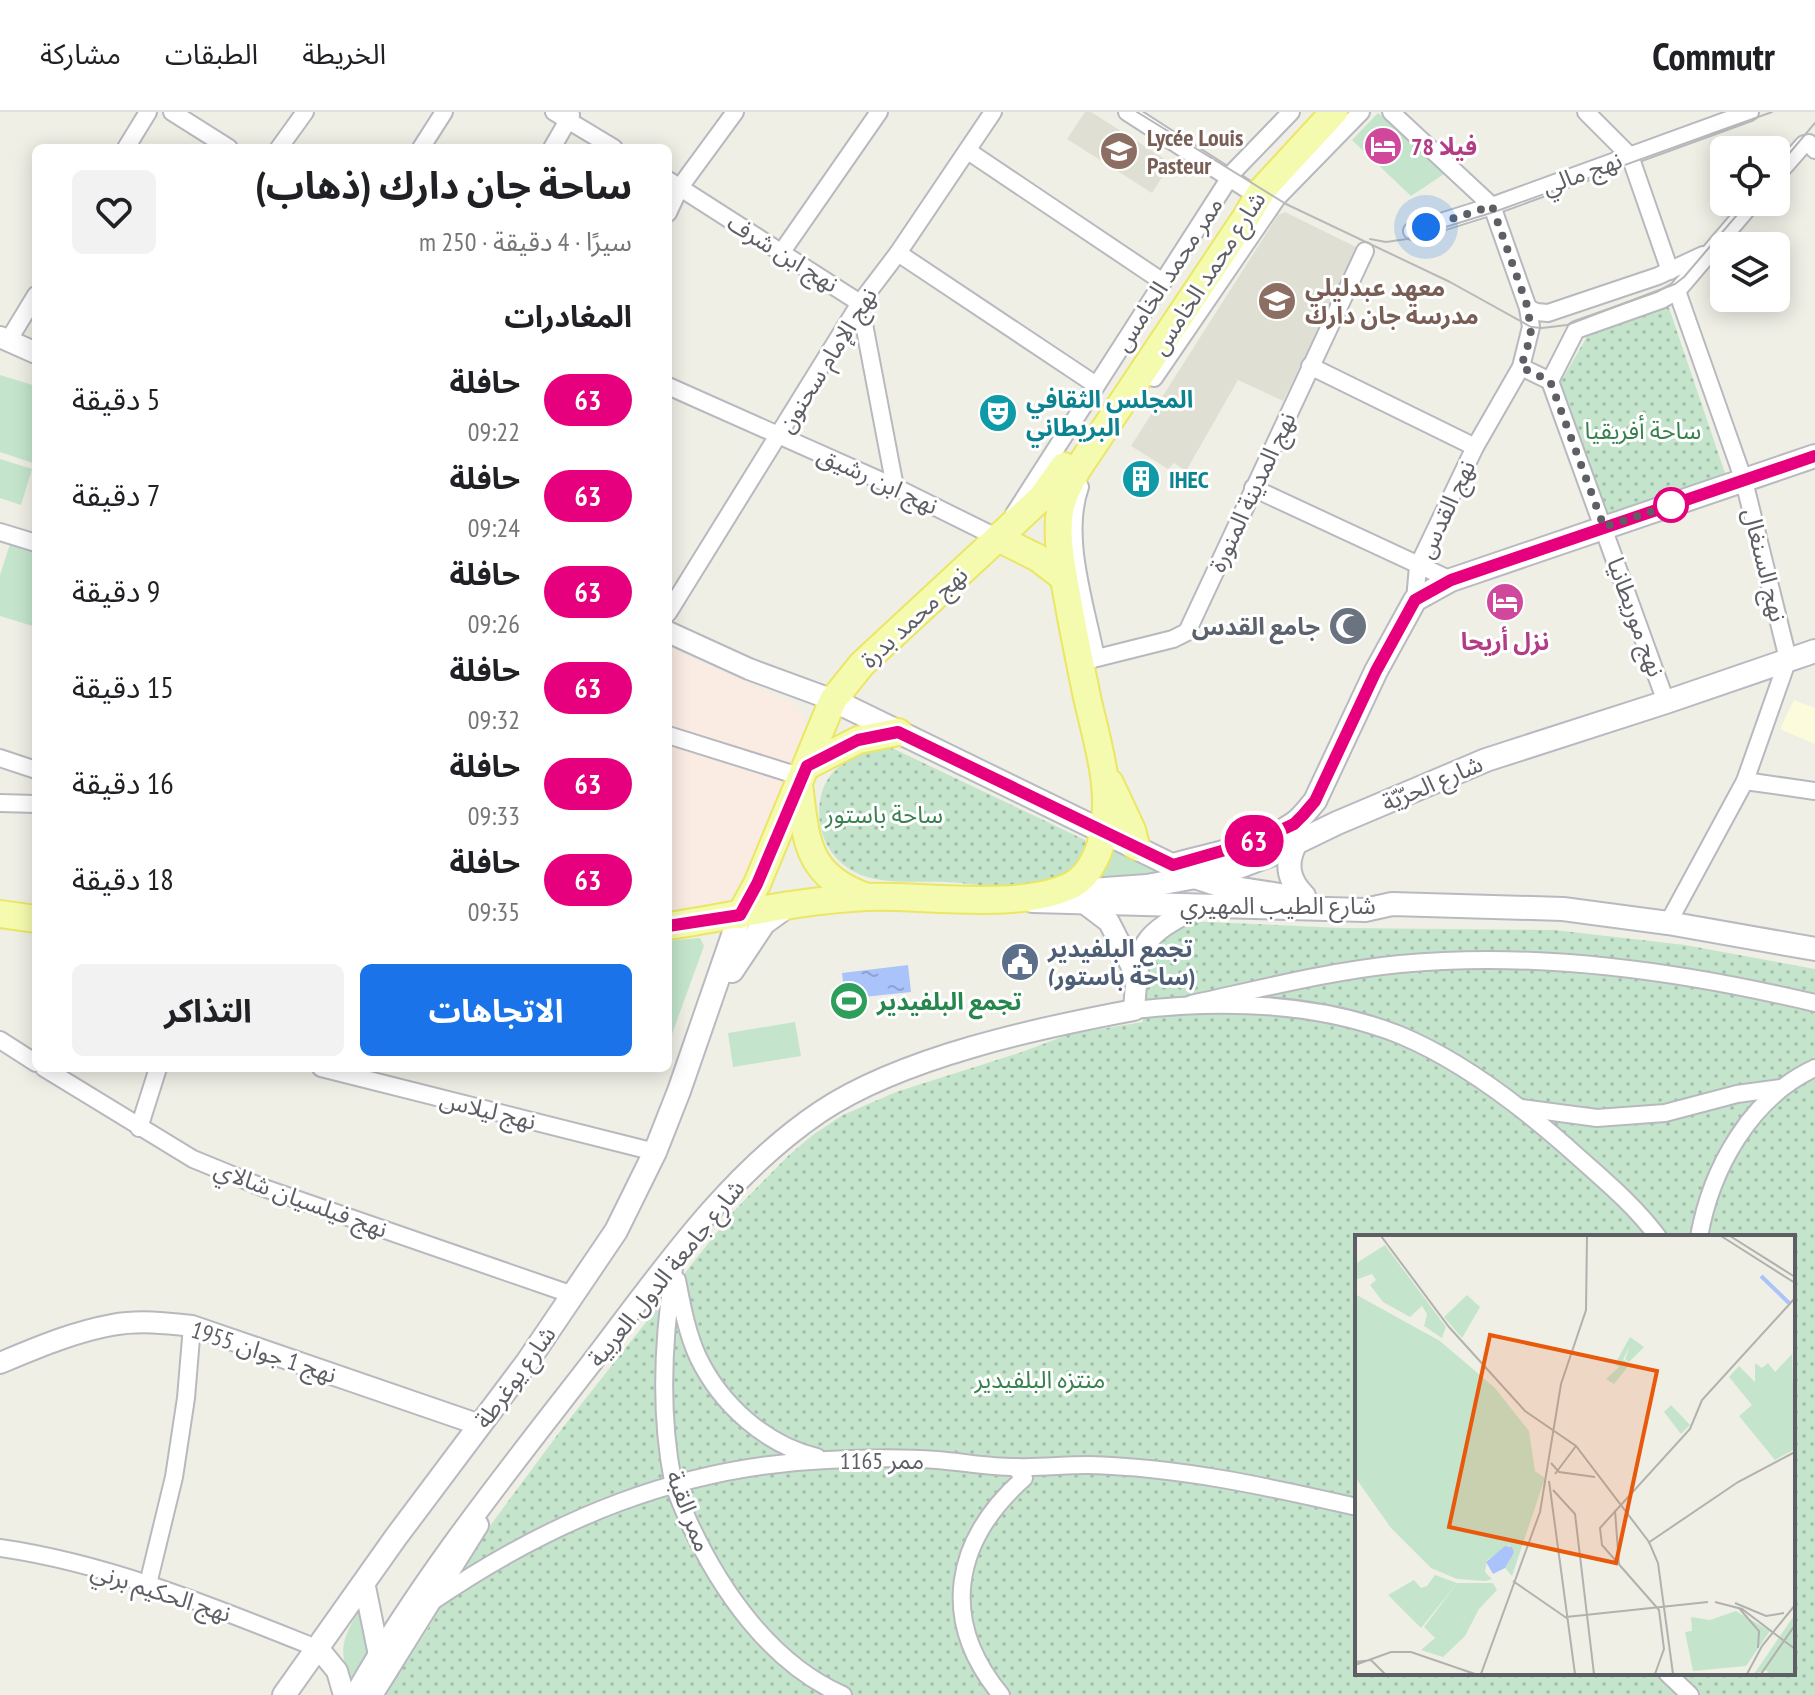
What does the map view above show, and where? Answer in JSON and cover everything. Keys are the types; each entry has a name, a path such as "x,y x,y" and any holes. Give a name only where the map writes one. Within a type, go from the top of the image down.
{"main road":[{"name":"شارع محمد الخامس","path":"1004,533 1049,488 1211,243 1237,183 1315,112"},
{"name":"شارع محمد الخامس","path":"1101,761 1088,660 1064,578 1057,528 1063,494 1262,190 1334,112"},
{"path":"1415,600 1451,580 1815,456"},
{"path":"1004,533 1064,578"},
{"name":"نهج محمد بدرة","path":"740,915 757,884 833,700 862,664 1004,533"},
{"name":"نهج القدس","path":"1173,865 1260,840 1294,824 1315,801 1369,684 1415,600"},
{"name":"شارع الحرّيّة","path":"1046,893 1147,886 1198,878 1237,867 1486,760 1815,651"},
{"path":"833,700 1198,878 1243,890 1304,896 1364,897 1392,904"},
{"path":"868,897 848,890 826,874 812,857 805,831 802,776 858,740 898,732"},
{"path":"996,900 1046,893 1073,885 1086,873 1096,857 1104,830 1106,808 1101,761"},
{"path":"1101,761 1136,846"},
{"path":"1315,801 1320,813 1337,823"},
{"path":"1296,843 1289,865 1296,887 1304,896"},
{"name":"شارع الطيب المهيري","path":"672,925 787,905 868,897 1365,910 1392,904 1563,909 1668,923 1815,949"},
{"name":"شارع يوغرطة","path":"700,1033 753,935 787,905"},
{"path":"0,914 32,918"},
{"name":"شارع يوغرطة","path":"284,1695 528,1361 616,1231 655,1152 740,915"}],"street":[{"path":"128,144 148,112"},
{"path":"172,112 223,144"},
{"path":"282,144 305,112"},
{"path":"424,144 444,112"},
{"path":"674,183 735,112"},
{"path":"781,253 879,112"},
{"name":"نهج الإمام سحنون","path":"672,607 860,303 898,253 993,112"},
{"path":"1127,112 1237,183"},
{"name":"ممر محمد الخامس","path":"1004,533 1015,509 1163,282 1291,112"},
{"name":"ممر محمد الخامس","path":"1088,660 1073,523 1081,485 1277,198 1361,112"},
{"path":"1391,112 1492,206 1528,308 1531,335"},
{"path":"1586,112 1630,156 1670,271"},
{"name":"نهج مالي","path":"1412,231 1492,206 1750,112"},
{"path":"554,144 565,115 608,144"},
{"path":"1790,160 1804,144 1811,144 1815,150"},
{"path":"968,151 1163,282"},
{"name":"نهج ابن شرف","path":"674,183 860,303 895,487"},
{"path":"1727,232 1741,216"},
{"path":"1528,308 1542,313 1552,311 1670,271 1710,250"},
{"name":"نهج المدينة المنورة","path":"1088,660 1173,639 1187,632 1365,251"},
{"path":"1521,367 1550,381 1576,330 1661,300 1677,291 1710,252"},
{"path":"898,253 1096,385"},
{"name":"نهج السنغال","path":"1677,291 1744,481 1788,659"},
{"path":"32,300 4,339 32,351"},
{"path":"1531,335 1552,311"},
{"name":"نهج القدس","path":"1415,600 1418,566 1475,447 1521,367 1531,335"},
{"path":"1310,366 1475,447"},
{"name":"نهج موريطانيا","path":"1550,381 1666,702"},
{"name":"نهج ابن رشيق","path":"672,388 1004,533"},
{"path":"1253,488 1451,580"},
{"path":"1,535 32,542"},
{"path":"672,634 833,700"},
{"path":"1668,923 1745,781 1788,659"},
{"path":"782,680 801,697 823,726"},
{"path":"672,736 802,776"},
{"path":"0,758 32,769"},
{"path":"1745,781 1815,791"},
{"path":"0,803 32,804"},
{"path":"1084,903 1109,922 1136,975"},
{"path":"1201,905 1162,925 1141,953 1134,1010 1191,1004 1355,970 1470,960 1544,961 1645,970 1751,988 1815,1003"},
{"path":"1191,1004 1332,1015 1399,1035 1435,1053 1519,1108 1586,1164 1656,1235"},
{"name":"شارع جامعة الدول العربية","path":"355,1695 379,1652 451,1545 740,1180 784,1139 821,1111 858,1091 938,1059 1064,1023 1134,1010"},
{"path":"0,1040 32,1060"},
{"path":"1699,1235 1708,1199 1723,1163 1740,1135 1781,1088 1815,1068"},
{"name":"نهج فيلسيان شالاي","path":"50,1072 193,1159 264,1188 573,1295"},
{"path":"139,1128 157,1072"},
{"name":"نهج ليلاس","path":"337,1072 655,1152"},
{"path":"1519,1108 1584,1117 1665,1113 1737,1094 1781,1088"},
{"path":"675,1262 694,1347 724,1397 771,1439 826,1460"},
{"name":"ممر القبة","path":"675,1262 667,1320 664,1398 674,1485 699,1543 747,1616 787,1658 815,1680 843,1695"},
{"name":"نهج 1 جوان 1955","path":"0,1363 48,1343 112,1324 152,1322 192,1326 480,1425"},
{"path":"148,1584 174,1477 186,1398 192,1326"},
{"name":"ممر 1165","path":"433,1601 556,1527 623,1500 729,1473 826,1460 932,1460 1015,1467 1088,1465 1141,1468 1256,1484 1355,1507"},
{"path":"1001,1695 981,1670 971,1651 965,1629 962,1592 973,1542 983,1523 1024,1478 1015,1467"},
{"name":"شارع جامعة الدول العربية","path":"377,1688 433,1601 507,1473"},
{"name":"نهج الحكيم برني","path":"0,1548 89,1567 148,1584 319,1649"},
{"path":"364,1582 379,1652 377,1688"},
{"path":"319,1649 337,1671 344,1695"},
{"path":"1669,1675 1690,1695"}],"shaded area":[{"name":"Lycée Louis Pasteur","path":"1085,112 1091,112 1171,163 1152,193 1067,139"},
{"name":"معهد عبدليلي مدرسة جان دارك","path":"1285,212 1358,248 1283,401 1238,380 1186,471 1174,463 1168,469 1131,446 1278,215"},
{"path":"672,650 794,703 803,715 806,732 747,874 724,904 672,909"},
{"path":"1794,700 1815,708 1815,744 1780,729"}],"green space":[{"path":"1378,113 1444,174 1411,196 1352,140"},
{"name":"ساحة أفريقيا","path":"1668,305 1726,476 1606,517 1560,383 1591,330"},
{"path":"0,375 32,385 32,463 0,452"},
{"path":"0,459 32,469 21,505 0,498"},
{"path":"10,544 32,551 32,626 0,616 0,575"},
{"name":"ساحة باستور","path":"890,747 1085,840 1082,857 1067,874 1052,881 1017,887 886,881 854,872 828,846 820,822 821,796 831,775 847,761"},
{"path":"1109,848 1171,875 1083,888"},
{"name":"منتزه البلفيدير","path":"1186,921 1342,928 1554,930 1685,945 1815,969 1815,1695 385,1695 429,1627 472,1550 564,1426 733,1212 788,1156 843,1115 896,1092 1070,1034 1143,1022 1139,972 1147,954"},
{"path":"700,938 704,946 672,1034 672,941"},
{"path":"795,1022 801,1056 733,1067 728,1033"},
{"path":"360,1608 371,1655 351,1687 343,1654 345,1638"}],"water":[{"path":"908,965 911,992 845,999 842,973"}],"tram line":[{"path":"1137,112 1286,204 1450,282 1531,327 1567,325 1675,284 1736,216"},
{"path":"1370,239 1386,242 1407,239 1494,212 1772,112"},
{"path":"1790,152 1815,123"}],"bus line":[{"name":"63","path":"672,925 740,915 757,884 807,766 844,745 888,733 898,732 1173,865 1260,840 1294,824 1315,801 1376,671 1415,600 1451,580 1815,456"}],"place":[{"name":"فيلا 78","path":"1383,146"},
{"name":"Lycée Louis Pasteur","path":"1119,151"},
{"name":"معهد عبدليلي مدرسة جان دارك","path":"1277,301"},
{"name":"المجلس الثقافي البريطاني","path":"998,413"},
{"name":"IHEC","path":"1141,479"},
{"name":"نزل أريحا","path":"1505,602"},
{"name":"جامع القدس","path":"1348,626"},
{"name":"تجمع البلفيدير (ساحة باستور)","path":"1020,962"},
{"name":"تجمع البلفيدير","path":"849,1001"}],"route":[{"path":"1426,227 1492,206 1528,308 1531,335 1521,367 1550,381 1604,527 1671,505"}]}
